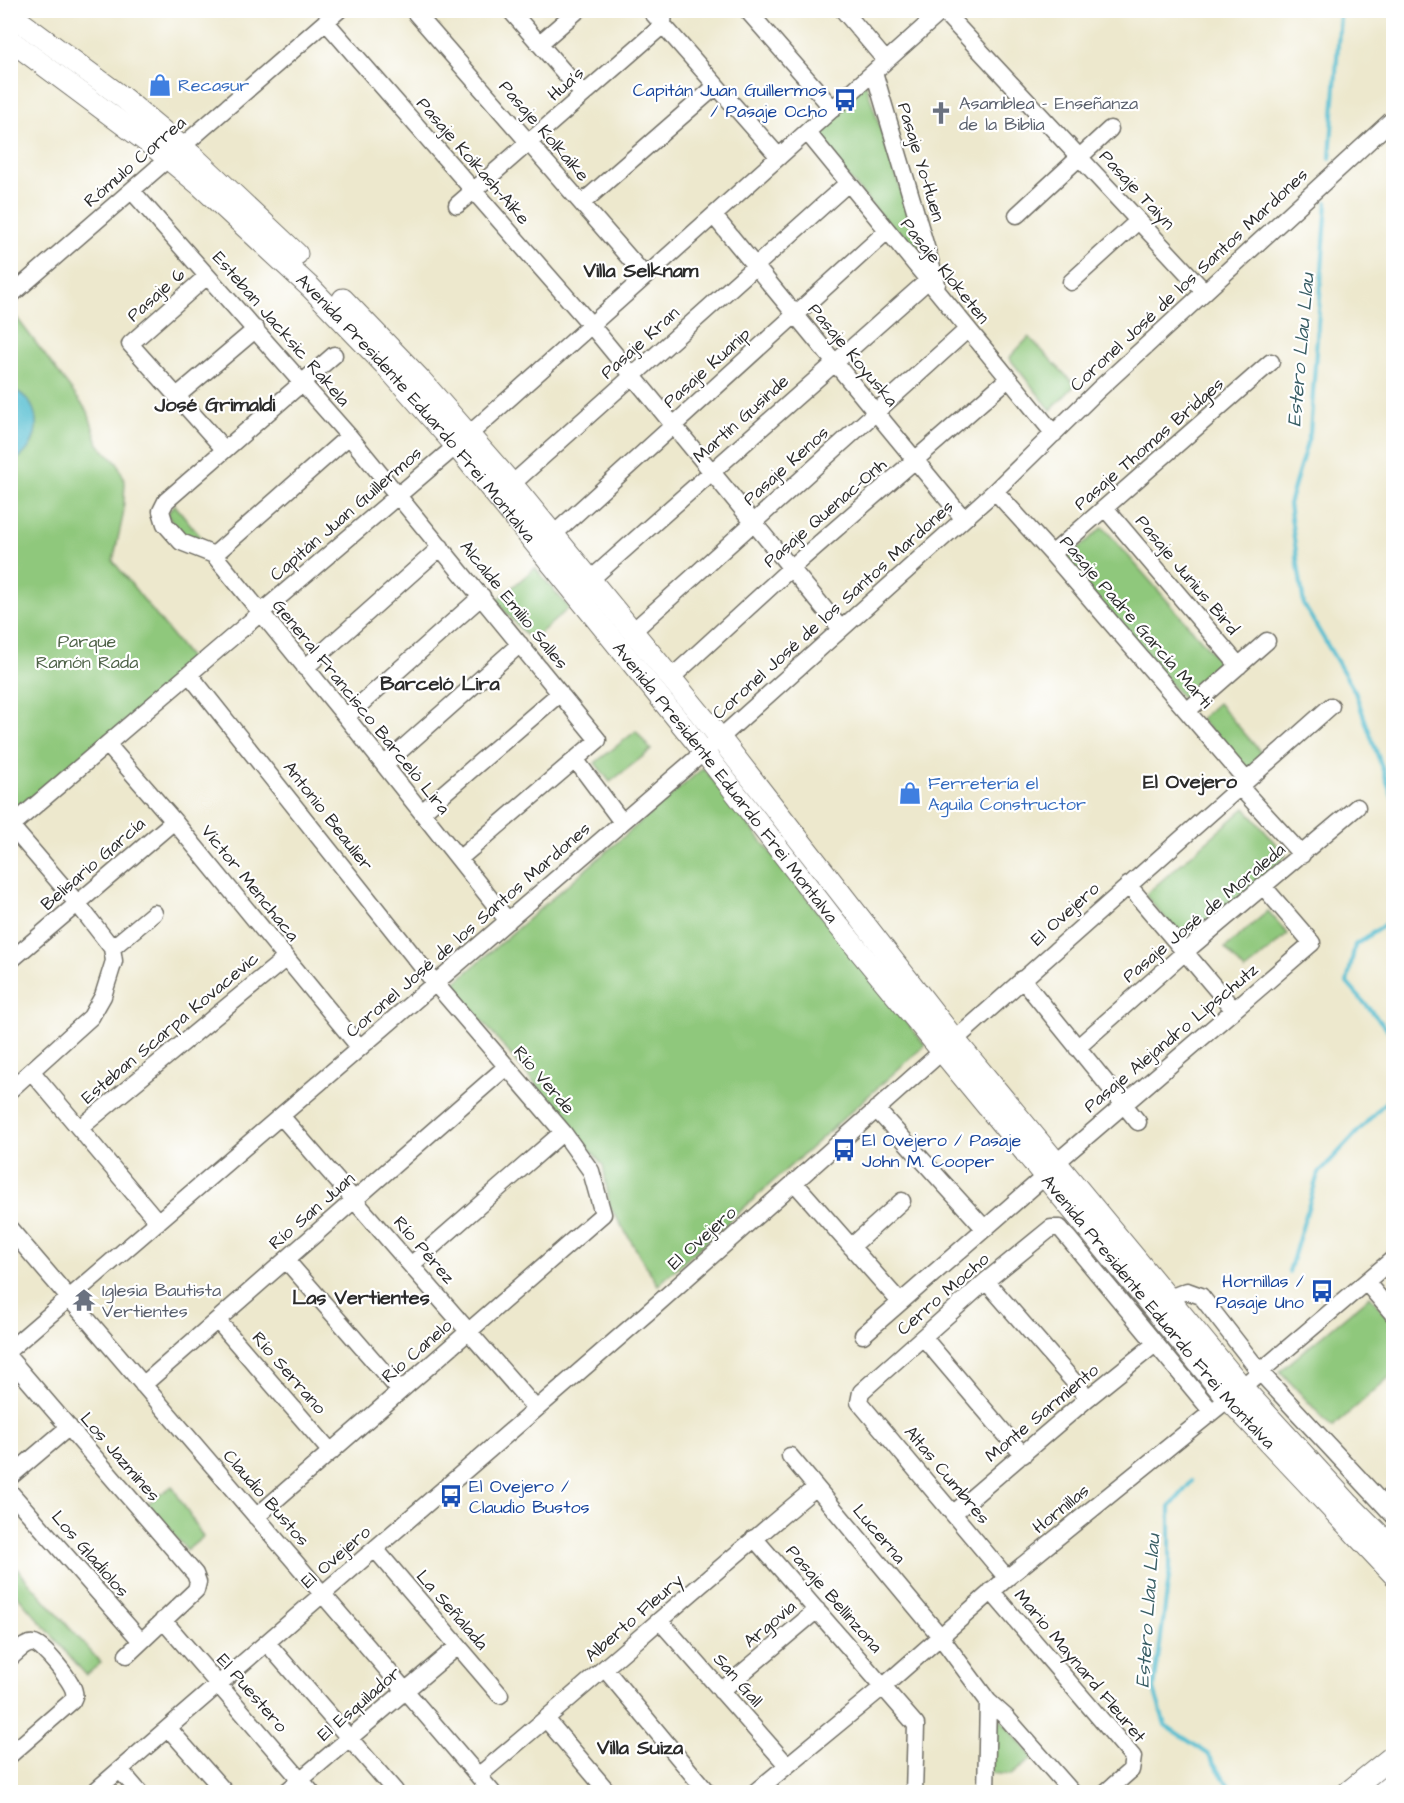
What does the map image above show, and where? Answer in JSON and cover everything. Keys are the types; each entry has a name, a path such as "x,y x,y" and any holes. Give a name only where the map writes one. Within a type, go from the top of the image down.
{"main road":[{"name":"Avenida Presidente Eduardo Frei Montalva","path":"10,14 122,97 234,214 311,288 385,365 462,440 512,484 554,534 582,587 632,632 670,679 712,745 833,919 948,1045 1050,1170 1227,1399 1394,1575"},
{"name":"Avenida Presidente Eduardo Frei Montalva","path":"10,40 176,153"},
{"name":"Avenida Presidente Eduardo Frei Montalva","path":"462,440 712,745"},
{"name":"Avenida Presidente Eduardo Frei Montalva","path":"1050,1170 1169,1298 1227,1399 1350,1505 1394,1549"},
{"path":"1348,1792 1394,1755"},
{"path":"1383,1792 1394,1783"}],"street":[{"name":"Rómulo Correa","path":"10,296 339,10"},
{"name":"Pasaje Kolkaike","path":"413,10 645,276"},
{"path":"510,10 583,94"},
{"path":"539,44 578,10"},
{"path":"650,10 663,18 716,86 779,158"},
{"path":"747,10 833,109"},
{"path":"843,10 880,67"},
{"name":"Capitán Juan Guillermos","path":"11,826 462,440 943,11"},
{"name":"Pasaje Taiyn","path":"943,11 1204,291"},
{"name":"Hua's","path":"457,206 583,94 663,18"},
{"name":"Pasaje Koikash-Aike","path":"326,22 591,325 841,629"},
{"name":"Pasaje Yo-Huen","path":"880,67 931,277"},
{"path":"582,204 716,86"},
{"name":"Coronel José de los Santos Mardones","path":"10,1349 712,745 995,491 1204,291 1394,118"},
{"path":"1017,215 1110,129"},
{"name":"Pasaje Kloketen","path":"807,132 887,231 931,277 941,296 1053,434"},
{"name":"Pasaje Kran","path":"512,484 848,183"},
{"name":"Esteban Jacksic Rakela","path":"132,191 399,494"},
{"name":"Pasaje Koyuska","path":"714,216 963,518"},
{"path":"1071,282 1138,221"},
{"name":"Pasaje Kuanip","path":"554,534 887,231"},
{"name":"Pasaje 6","path":"177,396 130,344 207,276"},
{"name":"Martín Gusinde","path":"582,587 931,277"},
{"path":"224,449 177,396 256,329"},
{"name":"Pasaje Kenos","path":"632,632 968,329"},
{"path":"334,356 166,501 161,511 165,524 181,542 214,555 349,436"},
{"name":"Pasaje Thomas Bridges","path":"1052,554 1271,363"},
{"name":"Pasaje Quenac-Onh","path":"670,679 791,568 1008,379"},
{"name":"Pasaje Padre García Marti","path":"995,491 1187,711 1302,855"},
{"name":"Alcalde Emilio Salles","path":"399,494 598,740 575,759"},
{"name":"Pasaje Junius Bird","path":"1105,508 1239,666"},
{"path":"305,668 441,547"},
{"name":"General Francisco Barceló Lira","path":"214,555 508,921"},
{"path":"346,717 482,596"},
{"path":"1187,711 1267,641"},
{"path":"384,765 520,644"},
{"name":"Antonio Beaulier","path":"189,674 435,983"},
{"path":"422,812 560,693"},
{"name":"El Ovejero","path":"94,1792 536,1409 1331,706"},
{"name":"Víctor Menchaca","path":"107,744 174,821 360,1048"},
{"path":"459,859 575,759 622,822"},
{"name":"Pasaje José de Moraleda","path":"1077,1048 1185,952 1357,807"},
{"name":"Belisario García","path":"10,961 174,821"},
{"path":"10,1090 91,1017 103,996 114,961 112,948 11,826"},
{"path":"1128,885 1234,1010"},
{"name":"Pasaje Alejandro Lipschutz","path":"863,1335 1125,1103 1312,943 1263,886"},
{"path":"112,948 154,913"},
{"name":"Esteban Scarpa Kovacevic","path":"80,1128 286,958"},
{"path":"1022,979 1125,1103 1138,1122"},
{"name":"Río Verde","path":"435,983 563,1132 591,1171 603,1214"},
{"name":"Río San Juan","path":"143,1385 506,1067"},
{"path":"32,1072 158,1222"},
{"path":"876,1109 985,1229"},
{"name":"Río Pérez","path":"281,1116 536,1409"},
{"path":"411,1265 563,1132"},
{"path":"794,1182 900,1302"},
{"path":"851,1246 902,1200"},
{"name":"Río Canelo","path":"256,1517 603,1214"},
{"name":"Avenida Presidente Eduardo Frei Montalva","path":"1057,1227 1155,1344 1227,1399"},
{"name":"Cerro Mocho","path":"859,1397 861,1392 986,1281 1051,1228 1057,1227"},
{"name":"Claudio Bustos","path":"10,1229 492,1792"},
{"name":"Hornillas","path":"755,1792 884,1686 991,1591 1260,1372 1394,1258"},
{"path":"286,1260 400,1391"},
{"path":"986,1281 1088,1398"},
{"path":"1366,1282 1394,1315"},
{"name":"Avenida Presidente Eduardo Frei Montalva","path":"1169,1298 1187,1291 1201,1296 1260,1372 1394,1516"},
{"name":"Río Serrano","path":"217,1320 331,1452"},
{"path":"923,1337 1023,1455"},
{"name":"Monte Sarmiento","path":"954,1513 1155,1344"},
{"name":"Los Jazmines","path":"10,1359 195,1574 198,1582 196,1590 163,1620"},
{"name":"Altas Cumbres","path":"859,1397 859,1402 1007,1578"},
{"path":"10,1477 69,1427"},
{"name":"Lucerna","path":"790,1456 940,1636 988,1701 1006,1717 1072,1792"},
{"name":"Alberto Fleury","path":"478,1776 605,1670 754,1538 815,1488"},
{"name":"Los Gladiolos","path":"10,1492 141,1641"},
{"name":"Pasaje Bellinzona","path":"754,1538 916,1725 914,1792"},
{"name":"La Señalada","path":"375,1549 500,1695"},
{"name":"Mario Maynard Fleuret","path":"991,1591 1133,1757 1131,1770 1106,1792"},
{"name":"Argovia","path":"721,1691 817,1610"},
{"path":"126,1655 163,1620"},
{"name":"El Puestero","path":"163,1620 306,1786"},
{"name":"San Gall","path":"660,1621 787,1765"},
{"path":"10,1658 25,1646 33,1643 41,1646 71,1684 75,1694 72,1701 10,1755"},
{"path":"267,1643 395,1791"},
{"name":"El Esquilador","path":"286,1792 306,1786 350,1738 458,1646"},
{"path":"605,1670 707,1792"},
{"path":"986,1792 988,1701"},
{"path":"546,1719 608,1792"},
{"path":"169,1729 225,1792"},
{"path":"120,1770 139,1792"}],"green space":[{"path":"865,82 928,272 808,129"},
{"name":"Parque Ramón Rada","path":"17,318 88,412 98,444 118,464 125,482 123,516 113,561 193,662 10,821 10,324"},
{"path":"1029,337 1075,385 1051,410 1009,358"},
{"path":"174,504 209,547 186,539 167,515"},
{"path":"1103,527 1224,666 1185,701 1064,561"},
{"path":"535,568 569,608 531,641 496,601"},
{"path":"1218,703 1265,757 1246,773 1200,719"},
{"path":"636,731 651,750 610,782 595,763"},
{"path":"703,768 925,1045 658,1285 610,1207 603,1165 452,985"},
{"path":"1245,808 1286,856 1187,943 1145,895"},
{"path":"1268,911 1288,934 1245,971 1225,948"},
{"path":"1370,1296 1393,1323 1393,1374 1332,1428 1280,1371"},
{"path":"172,1486 203,1537 187,1550 146,1505"},
{"path":"11,1562 101,1663 86,1675 11,1588"},
{"path":"998,1716 1033,1758 1011,1775 991,1773 992,1719"}],"water":[{"path":"11,389 30,403 35,414 36,425 29,447 22,456 11,462"}],"waterway":[{"name":"Estero Llau Llau","path":"1330,158 1339,10"},
{"name":"Estero Llau Llau","path":"1327,202 1310,433 1289,504 1304,605 1355,692 1394,801"},
{"name":"Estero Llau Llau","path":"1394,916 1393,919 1355,945 1347,983 1394,1037"},
{"name":"Estero Llau Llau","path":"1289,1272 1318,1174 1394,1093"},
{"name":"Estero Llau Llau","path":"1192,1481 1170,1507 1170,1569 1154,1689 1165,1725 1208,1754 1233,1792"}],"place":[{"name":"Recasur","path":"160,85"},
{"name":"Capitán Juan Guillermos / Pasaje Ocho","path":"845,100"},
{"name":"Asamblea - Enseñanza de la Biblia","path":"941,113"},
{"name":"Ferretería el Aguila Constructor","path":"910,793"},
{"name":"El Ovejero / Pasaje John M. Cooper","path":"844,1150"},
{"name":"Hornillas / Pasaje Uno","path":"1322,1291"},
{"name":"Iglesia Bautista Vertientes","path":"84,1300"},
{"name":"El Ovejero / Claudio Bustos","path":"451,1496"}],"district":[{"name":"Villa Selknam","path":"641,271"},
{"name":"José Grimaldi","path":"215,405"},
{"name":"Barceló Lira","path":"440,684"},
{"name":"El Ovejero","path":"1190,782"},
{"name":"Las Vertientes","path":"361,1298"},
{"name":"Villa Suiza","path":"640,1748"}]}
